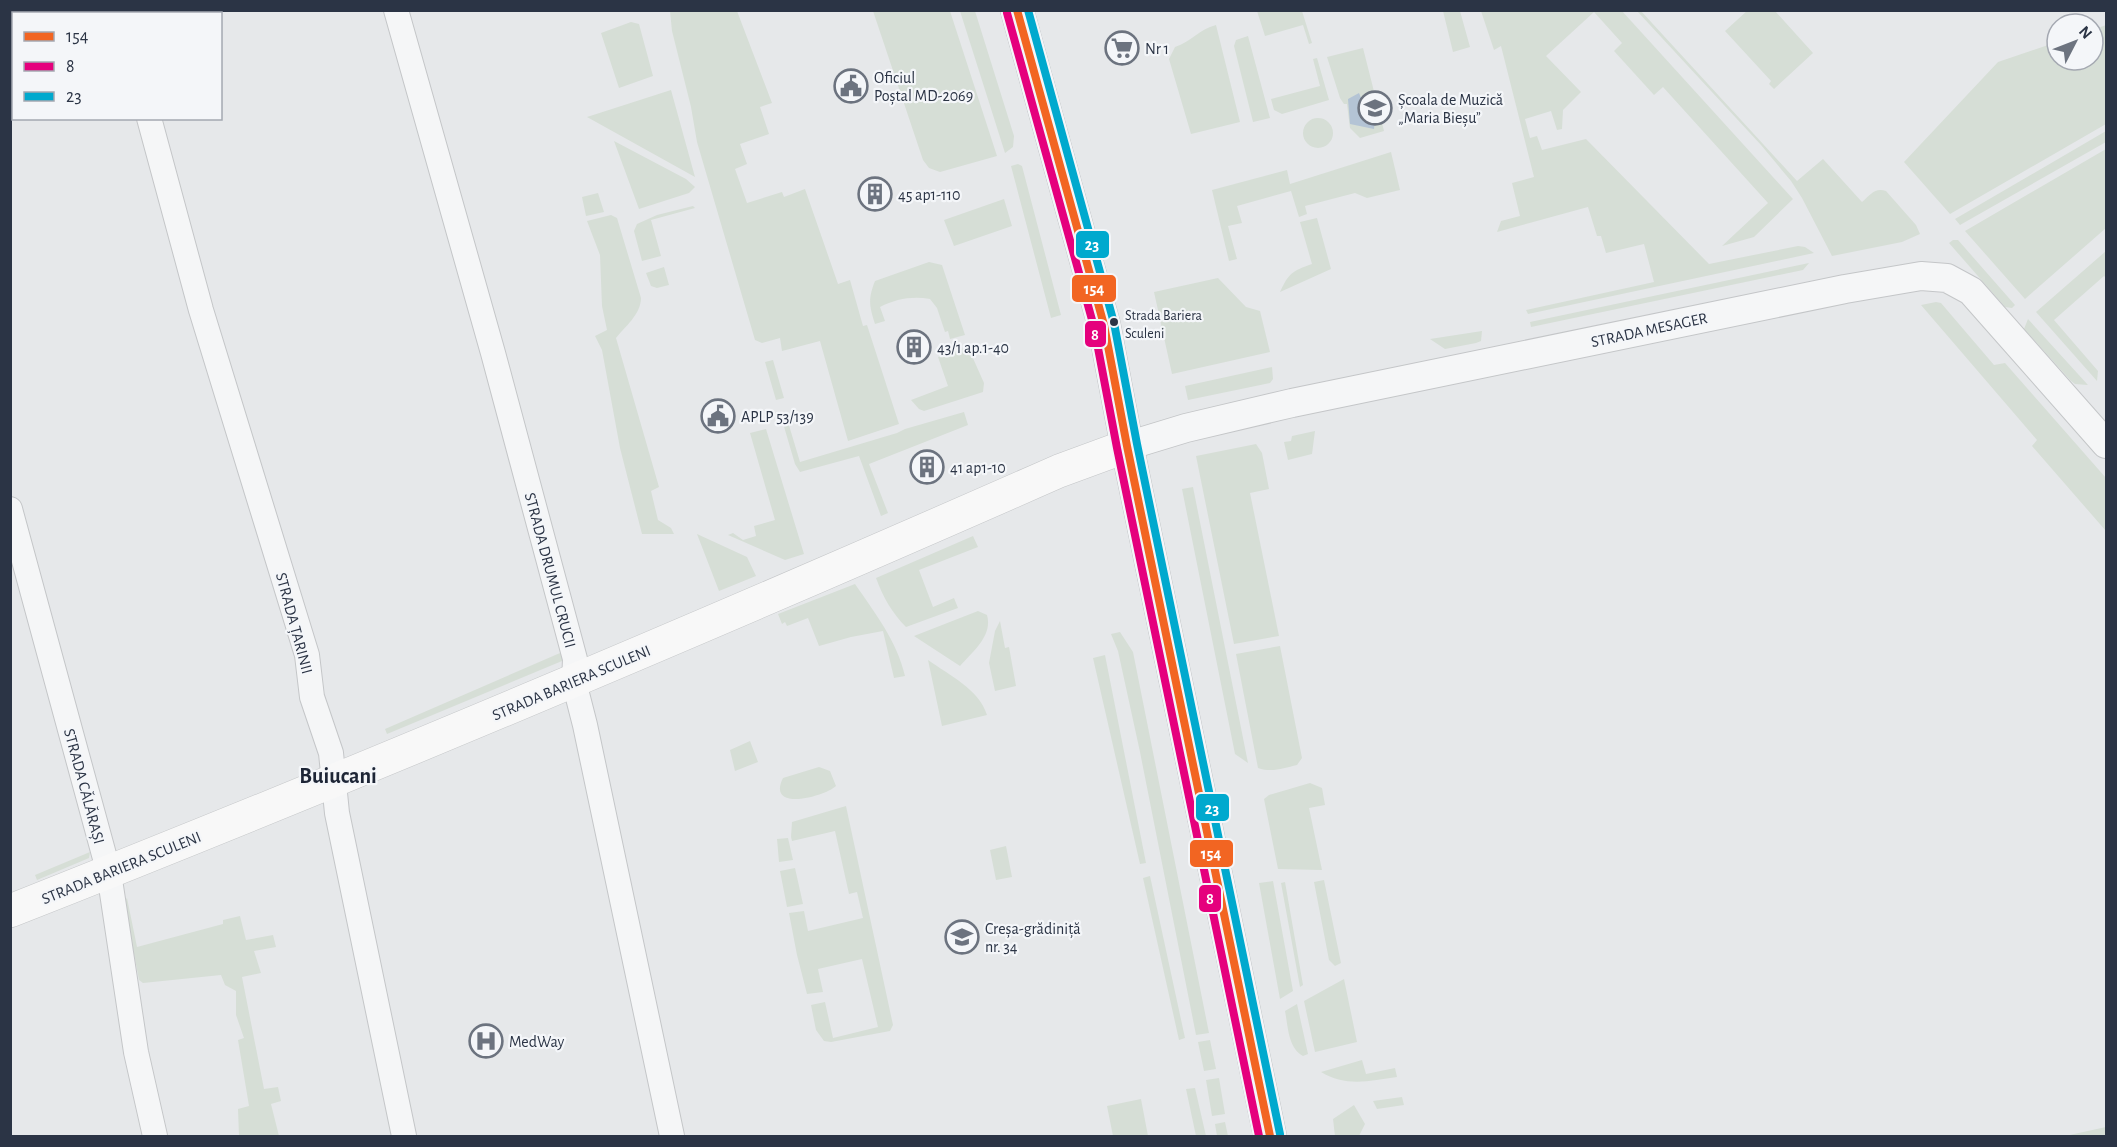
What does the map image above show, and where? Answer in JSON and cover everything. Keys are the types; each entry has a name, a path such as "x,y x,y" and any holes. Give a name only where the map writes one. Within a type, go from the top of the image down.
{"main road":[{"path":"1017,10 1104,325 1270,1137"},
{"name":"STRADA BARIERA SCULENI","path":"10,911 333,783 574,682 1059,471 1127,446"}],"street":[{"name":"STRADA DRUMUL CRUCII","path":"396,10 493,353 575,659 574,682 672,1137"},
{"name":"STRADA ȚARINII","path":"150,120 201,310 307,655 312,696 331,753 337,813 404,1137"},
{"name":"STRADA MESAGER","path":"1127,446 1186,428 1292,403 1845,289 1920,276 1947,278 1971,291 2106,444"},
{"name":"STRADA CĂLĂRAȘI","path":"10,509 109,873 136,1052 155,1137"}],"shaded area":[{"path":"1748,10 1775,11 1813,53 1774,89 1769,84 1771,81 1725,31"},
{"path":"670,11 737,11 772,103 760,107 769,134 740,144 747,164 735,169 747,203 782,192 784,197 805,189 838,284 850,280 863,326 867,325 899,424 848,441 820,341 782,351 780,338 762,343 755,340 697,142 691,107 672,31"},
{"path":"873,11 950,11 997,156 940,172 929,168 923,160"},
{"path":"960,11 975,11 1014,136 1013,147 1005,153"},
{"path":"1257,11 1302,11 1312,43 1309,44 1303,25 1265,36"},
{"path":"1443,11 1460,11 1470,47 1453,52"},
{"path":"1481,11 1622,11 1793,199 1754,237 1722,246 1768,203 1663,87 1654,95 1614,51 1622,43 1594,12 1546,56 1581,92 1563,110 1562,129 1557,130 1551,111 1525,119 1530,138 1537,136 1542,150 1586,139 1709,264 1798,246 1805,247 1814,253 1528,314 1526,310 1654,282 1644,244 1606,253 1601,236 1597,236 1588,207 1497,232 1501,221 1520,216 1512,183 1534,177 1501,46 1494,50"},
{"path":"1637,11 1641,11 1797,181 1823,159 1862,202 1876,191 1886,191 1916,225 1920,234 1902,242 1832,256 1791,181 1761,145"},
{"path":"631,22 639,24 653,76 619,88 601,33"},
{"path":"1216,25 1240,122 1191,134 1169,59 1175,47"},
{"path":"2105,25 2106,124 1950,214 1904,162 1998,62 2045,46 2045,72 2105,72"},
{"path":"1248,36 1270,118 1253,122 1234,46 1236,40"},
{"path":"1363,48 1384,131 1360,138 1350,128 1347,104 1344,104 1340,98 1327,57"},
{"path":"1317,58 1329,100 1282,114 1274,110 1271,99 1320,86 1313,59"},
{"path":"671,90 695,177 587,117"},
{"path":"1318,118 1329,122 1333,133 1329,144 1318,148 1307,144 1303,133 1307,122"},
{"path":"2106,131 2106,142 1960,225 1955,219"},
{"path":"614,141 686,179 695,187 689,193 639,209"},
{"path":"2106,149 2106,228 2025,299 1965,231"},
{"path":"1391,152 1400,190 1367,198 1355,193 1305,206 1307,214 1299,217 1291,191 1237,206 1242,223 1228,226 1237,259 1229,261 1212,190 1287,170 1290,184"},
{"path":"1018,164 1022,166 1061,315 1051,318 1011,166"},
{"path":"598,193 604,212 586,216 582,197"},
{"path":"1004,199 1012,226 954,246 944,220"},
{"path":"693,206 695,208 651,220 661,256 642,261 634,231 637,224 657,215"},
{"path":"611,215 617,218 641,298 635,315 616,338 659,487 651,491 658,520 671,528 674,534 642,534 620,448 602,350 595,336 607,330 602,306 600,255 587,221"},
{"path":"1317,218 1331,269 1280,292 1292,274 1312,264 1300,222"},
{"path":"1958,240 2015,305 2012,308 2005,307 1949,243"},
{"path":"2106,251 2106,278 2104,276 2054,320 2098,371 2097,381 2036,312"},
{"path":"929,262 942,265 965,335 950,339 948,331 945,332 937,308 930,299 923,298 904,299 880,307 885,321 875,324 870,302 875,281"},
{"path":"1809,263 1803,270 1531,327 1530,322"},
{"path":"664,267 669,285 657,288 651,286 646,273"},
{"path":"1218,278 1246,307 1260,311 1270,352 1172,374 1154,292"},
{"path":"1941,303 1994,365 2005,363 2106,478 2106,531 2032,446 2037,440 1921,305"},
{"path":"2028,319 2088,385 2075,384 2071,381 2024,329"},
{"path":"1482,331 1481,341 1445,349 1430,339"},
{"path":"968,347 984,383 983,392 924,411 919,409 911,400 948,386 938,357"},
{"path":"773,360 784,398 776,400 765,362"},
{"path":"1272,367 1273,379 1270,383 1188,400 1185,386"},
{"path":"785,412 800,462 964,412 968,425 869,464 888,513 881,516 859,456 800,472 795,464 780,413"},
{"path":"766,429 804,554 785,560 728,535 733,533 743,540 756,536 754,526 775,520 750,433"},
{"path":"1315,431 1312,454 1288,460 1284,442 1291,441 1292,436"},
{"path":"1256,444 1262,453 1269,489 1250,493 1279,636 1234,644 1196,456"},
{"path":"1193,487 1248,763 1235,754 1182,489"},
{"path":"697,534 747,557 756,576 719,591"},
{"path":"973,536 978,547 919,570 933,607 954,598 958,608 906,627 888,604 876,578"},
{"path":"855,584 891,639 905,676 894,678 883,631 819,646 808,618 787,626 785,622 782,624 778,614"},
{"path":"978,611 987,615 987,630 980,643 960,666 914,636"},
{"path":"1000,621 1005,648 1009,647 1016,686 995,691 989,663 995,631"},
{"path":"1120,632 1133,652 1209,1033 1196,1035 1140,752 1118,651 1111,634"},
{"path":"1280,646 1302,758 1297,765 1268,770 1258,768 1236,654"},
{"path":"560,653 563,656 562,661 387,734 385,729"},
{"path":"1105,655 1146,863 1140,864 1093,658"},
{"path":"928,660 970,690 987,715 942,726"},
{"path":"750,741 758,762 735,771 730,750"},
{"path":"819,767 830,771 836,786 820,794 799,799 782,795 780,789 783,778"},
{"path":"1310,783 1322,788 1325,805 1309,808 1322,870 1278,869 1264,799 1269,795"},
{"path":"846,806 893,1025 890,1031 831,1042 824,1041 816,1030 811,1005 825,1002 833,1038 878,1027 862,959 818,969 823,992 807,994 789,913 804,911 808,931 863,918 857,892 849,894 835,831 792,841 791,837 792,822"},
{"path":"788,838 793,860 779,862 777,839"},
{"path":"1006,846 1012,877 996,880 990,850"},
{"path":"90,852 89,858 37,880 35,875"},
{"path":"795,868 803,904 787,907 780,871"},
{"path":"1150,876 1185,1038 1179,1040 1143,878"},
{"path":"1324,880 1341,963 1335,966 1329,960 1314,882"},
{"path":"1273,881 1293,991 1280,999 1259,883"},
{"path":"1285,882 1303,985 1300,987 1281,883"},
{"path":"127,898 137,947 223,924 223,920 240,916 246,940 273,935 276,947 254,951 261,973 242,977 264,1089 278,1087 281,1101 271,1104 279,1136 239,1136 238,1109 249,1106 238,1040 244,1038 236,1015 236,991 225,985 221,975 143,983 139,980 124,901"},
{"path":"1344,979 1357,1042 1315,1052 1304,1001"},
{"path":"1297,1004 1308,1054 1303,1056 1294,1048 1285,1011"},
{"path":"1210,1040 1216,1069 1204,1071 1198,1042"},
{"path":"1362,1060 1366,1074 1395,1068 1397,1077 1348,1081 1330,1077 1321,1072"},
{"path":"1219,1078 1225,1114 1212,1116 1206,1080"},
{"path":"1195,1088 1206,1136 1196,1136 1186,1089"},
{"path":"1402,1097 1404,1105 1377,1109 1373,1101"},
{"path":"1141,1099 1148,1136 1113,1136 1107,1106"},
{"path":"1354,1105 1365,1124 1359,1136 1335,1136 1333,1119"},
{"path":"1225,1122 1228,1136 1217,1136 1215,1124"},
{"path":"2106,1127 2106,1136 2065,1136"}],"water":[{"path":"1359,93 1366,110 1375,119 1374,129 1350,124 1348,99"}],"transit line":[{"name":"154","path":"1017,10 1104,325 1270,1136"},
{"name":"23","path":"1028,10 1114,323 1280,1134"},
{"name":"8","path":"1007,13 1094,327 1259,1136"}],"place":[{"name":"Nr 1","path":"1122,48"},
{"name":"Oficiul Poștal MD-2069","path":"851,86"},
{"name":"Școala de Muzică „Maria Bieșu”","path":"1375,108"},
{"name":"45 ap1-110","path":"875,194"},
{"name":"Strada Bariera Sculeni","path":"1114,322"},
{"name":"43/1 ap.1-40","path":"914,347"},
{"name":"APLP 53/139","path":"718,416"},
{"name":"41 ap1-10","path":"927,467"},
{"name":"Creșa-grădiniță nr. 34","path":"962,937"},
{"name":"MedWay","path":"486,1041"}],"district":[{"name":"Buiucani","path":"338,775"}]}
